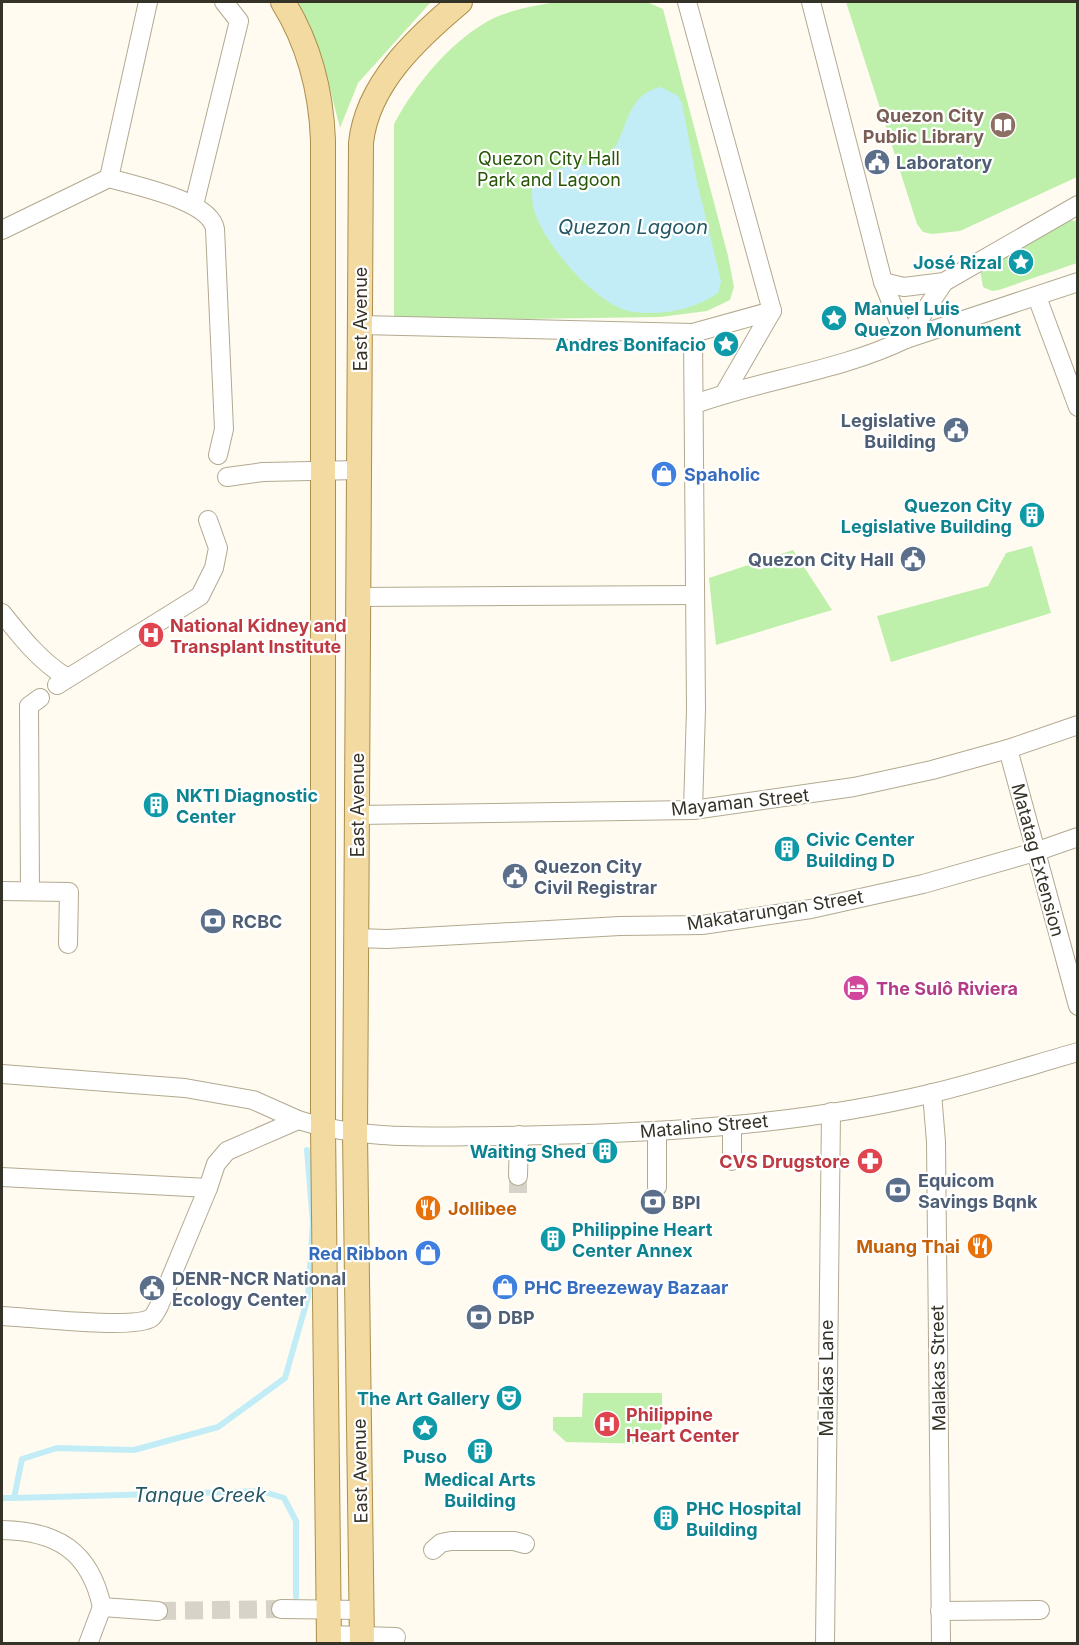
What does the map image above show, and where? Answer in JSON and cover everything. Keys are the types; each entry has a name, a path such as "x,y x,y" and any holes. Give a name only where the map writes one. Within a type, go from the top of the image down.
{"main road":[{"name":"East Avenue","path":"283,2 308,50 317,84 323,131 312,470 329,1639"},
{"name":"East Avenue","path":"362,1640 355,1134 360,150 364,122 377,93 399,63 460,2"}],"street":[{"path":"109,178 148,2"},
{"path":"194,205 239,21 224,2"},
{"path":"687,2 772,310 724,394"},
{"path":"811,2 883,282 906,339"},
{"path":"2,230 109,178 194,205 209,216 215,229 224,429 218,455"},
{"path":"883,282 904,287 944,282 1077,205"},
{"path":"906,339 944,282"},
{"path":"695,404 881,351 906,339 1077,282"},
{"path":"1037,297 1076,396"},
{"path":"360,325 693,333 772,310"},
{"path":"693,333 696,709 693,810"},
{"path":"227,481 312,470 359,470"},
{"path":"2,613 61,681 200,596 214,568 218,548 208,520"},
{"path":"358,597 695,595"},
{"path":"30,891 35,702"},
{"name":"Mayaman Street","path":"357,815 693,810 854,787 932,770 1008,749 1077,725"},
{"name":"Matatag Extension","path":"1008,749 1077,1006"},
{"name":"Makatarungan Street","path":"357,938 387,939 620,926 702,925 822,906 923,884 1035,852 1077,837"},
{"path":"2,891 69,892 75,905 68,944"},
{"name":"Matalino Street","path":"2,1074 185,1088 254,1100 298,1120 323,1128 355,1134 386,1137 519,1136 657,1132 831,1112 932,1093 1077,1052"},
{"name":"Malakas Street","path":"932,1093 936,1142 941,1644"},
{"name":"Malakas Lane","path":"825,1644 831,1112"},
{"path":"2,1316 111,1322 152,1318 159,1306 216,1164 227,1151 298,1120"},
{"path":"732,1125 732,1161"},
{"path":"657,1132 657,1187"},
{"path":"518,1176 519,1136"},
{"path":"2,1177 208,1188"},
{"path":"2,1530 25,1531 70,1547 84,1563 98,1588 102,1607 88,1644"},
{"path":"433,1550 451,1541 514,1541 525,1544"},
{"path":"102,1607 158,1611"},
{"path":"281,1609 362,1610"},
{"path":"940,1611 1040,1610"},
{"path":"329,1639 362,1640 396,1637"}],"green space":[{"path":"298,2 431,2 358,83 340,128 322,58"},
{"name":"Quezon City Hall Park and Lagoon","path":"557,2 647,2 663,9 728,256 734,287 730,300 707,311 660,317 394,321 394,124 424,78 464,37 494,18 525,8"},
{"path":"846,2 1077,2 1077,177 960,231 932,234 923,232 917,224"},
{"path":"1068,220 1077,221 1077,263 999,290 992,291 983,287 980,270"},
{"path":"1032,546 1051,613 891,662 877,616 988,586 1006,553"},
{"path":"793,550 832,610 716,645 709,578"},
{"path":"583,1393 662,1393 662,1427 651,1444 566,1442 553,1430 553,1417 582,1417"}],"water":[{"name":"Quezon Lagoon","path":"661,87 678,96 682,103 697,182 721,281 718,293 698,304 675,311 640,313 616,306 602,297 587,285 560,256 549,241 535,213 532,186 552,171 603,160 616,145 629,115 640,98 649,91"}],"waterway":[{"name":"Tanque Creek","path":"296,1597 296,1521 284,1498 261,1491 14,1498 22,1459 57,1448 134,1450 218,1427 285,1378 308,1297 313,1223 307,1150"},
{"name":"Tanque Creek","path":"2,1498 14,1498"}],"tunnel":[{"path":"518,1176 518,1193"},
{"path":"158,1611 281,1609"}],"place":[{"name":"Quezon City Public Library","path":"1003,125"},
{"name":"Laboratory","path":"877,162"},
{"name":"José Rizal","path":"1021,262"},
{"name":"Manuel Luis Quezon Monument","path":"834,318"},
{"name":"Andres Bonifacio","path":"726,344"},
{"name":"Legislative Building","path":"956,430"},
{"name":"Spaholic","path":"664,474"},
{"name":"Quezon City Legislative Building","path":"1032,515"},
{"name":"Quezon City Hall","path":"913,559"},
{"name":"National Kidney and Transplant Institute","path":"151,635"},
{"name":"NKTI Diagnostic Center","path":"156,805"},
{"name":"Civic Center Building D","path":"787,849"},
{"name":"Quezon City Civil Registrar","path":"515,876"},
{"name":"RCBC","path":"213,921"},
{"name":"The Sulô Riviera","path":"856,988"},
{"name":"Waiting Shed","path":"605,1151"},
{"name":"CVS Drugstore","path":"870,1161"},
{"name":"Equicom Savings Bqnk","path":"898,1190"},
{"name":"BPI","path":"653,1202"},
{"name":"Jollibee","path":"428,1208"},
{"name":"Philippine Heart Center Annex","path":"553,1239"},
{"name":"Muang Thai","path":"980,1246"},
{"name":"Red Ribbon","path":"428,1253"},
{"name":"PHC Breezeway Bazaar","path":"505,1287"},
{"name":"DENR-NCR National Ecology Center","path":"152,1288"},
{"name":"DBP","path":"479,1317"},
{"name":"The Art Gallery","path":"509,1398"},
{"name":"Philippine Heart Center","path":"607,1424"},
{"name":"Puso","path":"425,1428"},
{"name":"Medical Arts Building","path":"480,1451"},
{"name":"PHC Hospital Building","path":"666,1518"}]}
